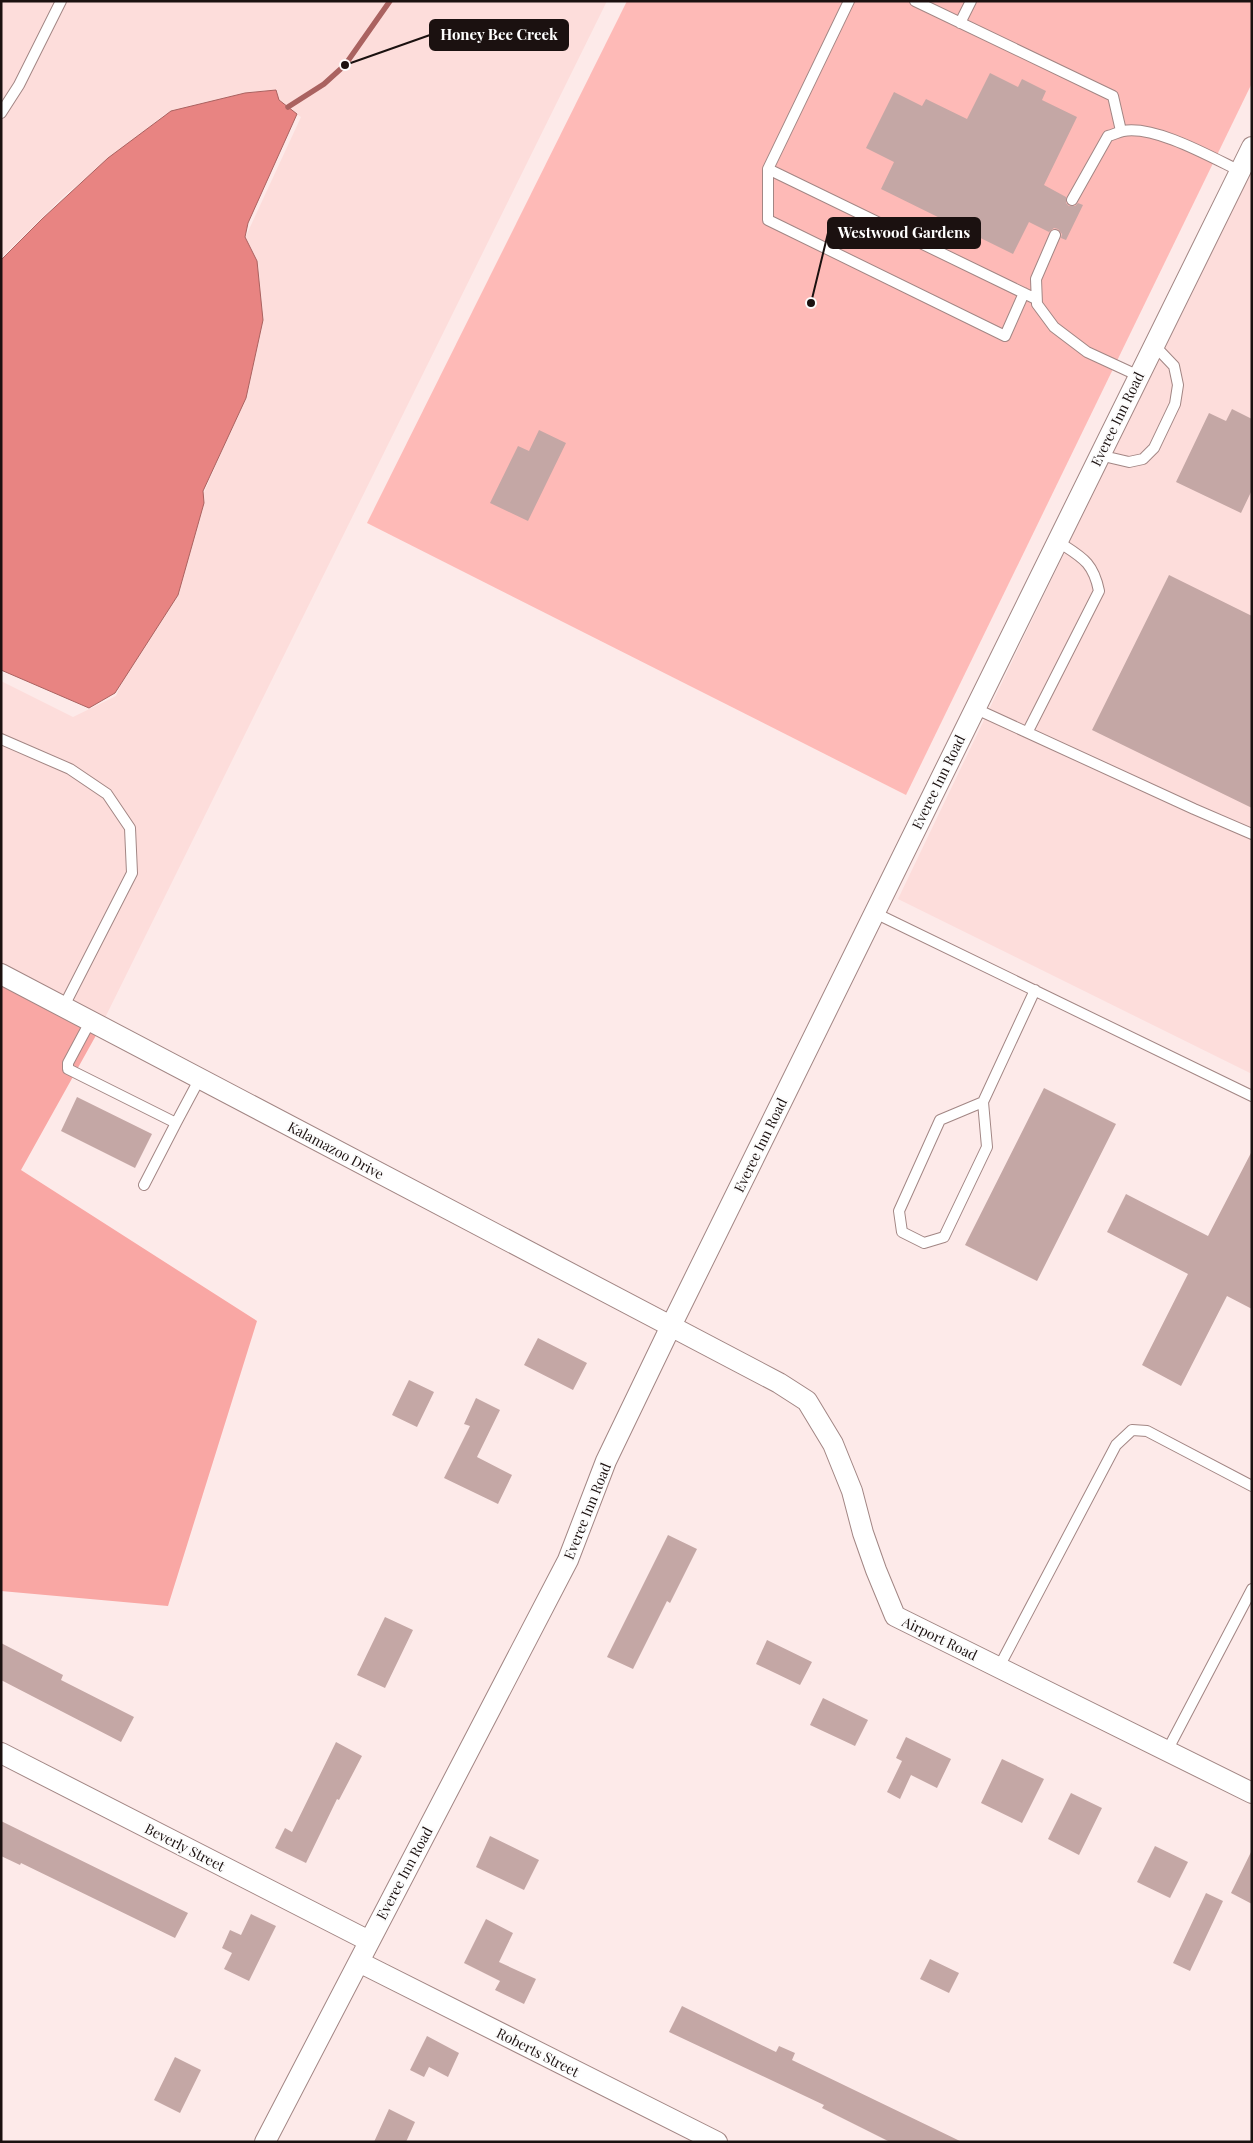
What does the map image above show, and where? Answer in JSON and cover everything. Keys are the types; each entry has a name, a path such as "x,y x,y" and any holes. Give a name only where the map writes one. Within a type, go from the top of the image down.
{"street":[{"name":"Everee Inn Road","path":"265,2142 568,1560 606,1461 671,1326 1252,147"},
{"name":"Kalamazoo Drive","path":"1,974 671,1326"},
{"name":"Airport Road","path":"671,1326 779,1383 807,1401 833,1444 852,1491 863,1533 876,1570 895,1616 1252,1793"},
{"name":"Beverly Street","path":"1,1753 369,1941"},
{"name":"Roberts Street","path":"359,1962 717,2142"}],"lane":[{"path":"1,113 19,85 61,1"},
{"path":"849,1 768,169 768,220 1005,336 1024,293"},
{"path":"915,1 1113,96 1121,131"},
{"path":"960,23 971,1"},
{"path":"1072,200 1108,136 1121,131 1139,132 1174,139 1240,171"},
{"path":"768,169 1036,299"},
{"path":"1055,235 1036,279 1037,304 1054,327 1087,352 1138,376"},
{"path":"1099,455 1130,462 1143,459 1154,448 1175,404 1178,384 1174,366 1154,345"},
{"path":"1028,731 1099,592 1096,574 1085,560 1057,541"},
{"path":"974,708 1252,834"},
{"path":"1,739 70,769 107,794 130,828 132,873 64,1006"},
{"path":"875,913 1252,1096"},
{"path":"983,1102 940,1120 899,1211 902,1232 924,1243 944,1237 988,1147 983,1102 1035,990"},
{"path":"91,1020 68,1063 68,1068 176,1124"},
{"path":"144,1185 200,1078"},
{"path":"998,1667 1116,1445 1132,1430 1147,1431 1252,1486"},
{"path":"1167,1750 1252,1589"}],"shaded area":[{"path":"1,1 607,1 99,1030 1,976 1,681 73,717 116,696 225,444 243,304 245,238 301,117 270,96 165,114 65,195 1,258"},
{"path":"627,1 1252,1 1252,83 906,795 367,523"},
{"path":"276,90 279,100 297,114 248,223 245,237 257,261 263,320 246,398 203,491 204,503 178,595 115,693 89,708 1,670 1,260 108,158 171,111 245,93"},
{"path":"1252,162 1252,1074 898,899"},
{"path":"1,976 99,1030 21,1170 257,1321 168,1606 1,1591"}],"building":[{"path":"990,73 1018,87 1022,79 1046,91 1042,100 1077,117 1044,185 1066,197 1066,203 1069,206 1075,206 1078,203 1083,205 1066,240 1061,238 1062,234 1058,229 1054,228 1049,232 1029,222 1013,254 881,189 894,162 866,148 894,92 922,106 926,99 967,119"},
{"path":"1232,409 1252,419 1252,490 1241,513 1176,482 1209,413 1226,421"},
{"path":"539,430 566,443 528,521 490,503 518,446 529,451"},
{"path":"1169,575 1252,616 1252,808 1092,730"},
{"path":"1044,1088 1116,1124 1037,1281 965,1245"},
{"path":"77,1097 152,1134 135,1168 61,1131"},
{"path":"1252,1151 1252,1309 1227,1296 1181,1386 1142,1365 1188,1274 1107,1232 1126,1194 1208,1236"},
{"path":"538,1338 587,1363 573,1390 524,1365"},
{"path":"409,1380 434,1392 417,1427 392,1415"},
{"path":"476,1398 500,1410 477,1457 512,1475 498,1504 444,1478 470,1426 464,1424"},
{"path":"668,1535 697,1549 670,1603 667,1601 633,1669 607,1657"},
{"path":"385,1617 413,1630 385,1688 357,1675"},
{"path":"767,1640 812,1662 800,1685 756,1664"},
{"path":"1,1643 63,1675 61,1680 134,1717 121,1742 1,1680"},
{"path":"823,1698 868,1720 855,1746 810,1725"},
{"path":"906,1737 951,1759 937,1788 911,1775 900,1799 887,1792 902,1761 896,1758"},
{"path":"336,1742 362,1756 339,1800 337,1799 306,1863 275,1848 285,1828 292,1832"},
{"path":"1002,1759 1044,1779 1022,1823 981,1803"},
{"path":"1071,1793 1102,1808 1079,1855 1048,1839"},
{"path":"1,1821 188,1913 175,1938 21,1863 20,1865 1,1856"},
{"path":"490,1836 539,1860 524,1890 476,1867"},
{"path":"1155,1846 1188,1862 1170,1898 1137,1882"},
{"path":"1252,1850 1252,1904 1231,1893"},
{"path":"1206,1893 1223,1901 1190,1971 1173,1963"},
{"path":"251,1914 276,1926 249,1981 224,1969 232,1953 222,1948 230,1930 241,1935"},
{"path":"486,1919 513,1933 499,1962 536,1979 524,2004 495,1990 500,1981 464,1963"},
{"path":"930,1959 959,1973 949,1993 920,1979"},
{"path":"682,2006 776,2052 779,2046 795,2053 792,2060 962,2142 890,2142 822,2108 824,2105 669,2032"},
{"path":"427,2036 459,2053 448,2077 429,2067 424,2077 410,2070"},
{"path":"175,2057 201,2070 180,2113 154,2100"},
{"path":"389,2109 415,2122 406,2142 374,2142"}],"waterway":[{"path":"288,107 324,84 345,65 390,1"}],"place":[{"name":"Honey Bee Creek","path":"345,65"},
{"name":"Westwood Gardens","path":"811,303"}]}
